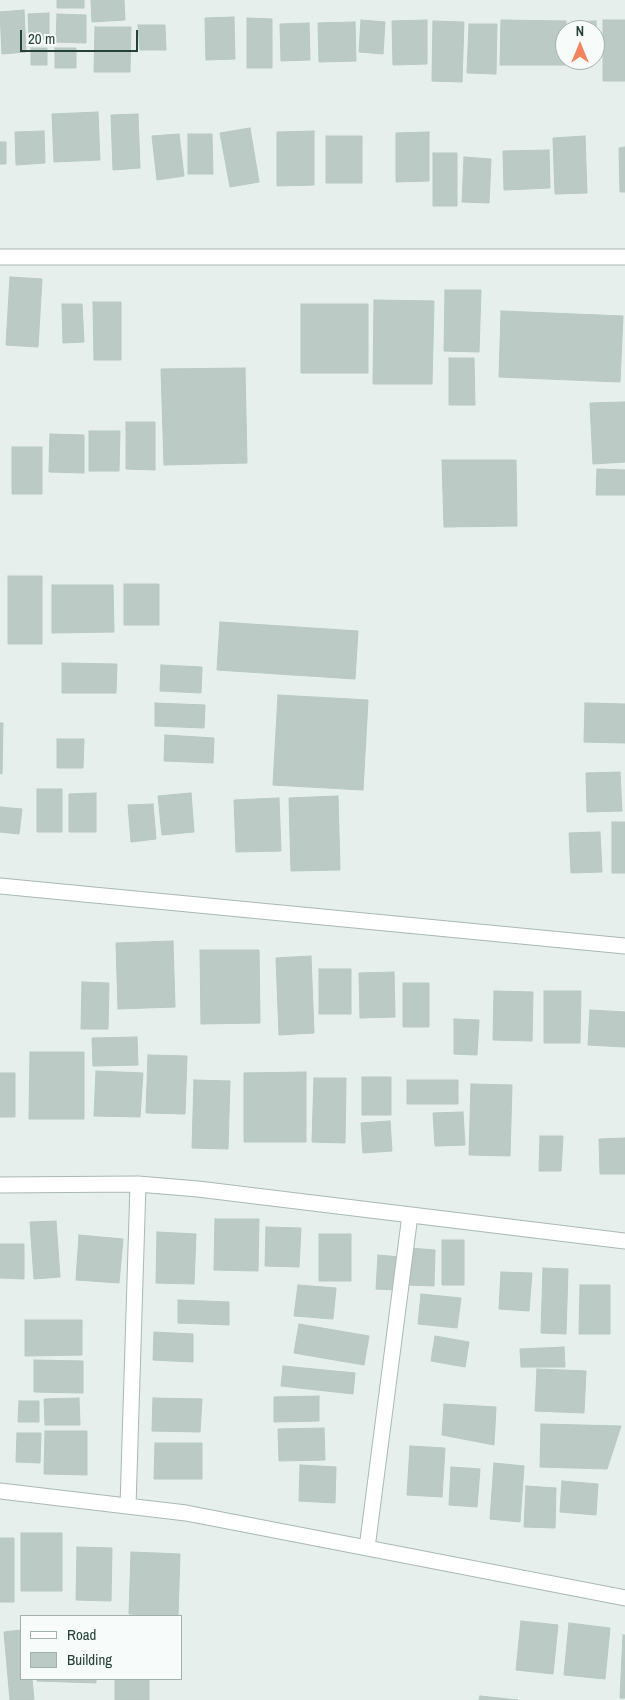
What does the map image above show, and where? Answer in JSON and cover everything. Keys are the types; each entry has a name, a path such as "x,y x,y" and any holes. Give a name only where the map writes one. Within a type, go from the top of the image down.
{"street":[{"path":"0,257 625,257"},
{"path":"0,886 625,946"},
{"path":"0,1185 138,1184 198,1189 625,1241"},
{"path":"128,1506 138,1184"},
{"path":"367,1548 410,1215"},
{"path":"0,1491 186,1513 625,1598"}],"building":[{"path":"57,0 84,0 84,8 57,8"},
{"path":"91,0 124,0 125,20 92,22"},
{"path":"24,10 26,52 2,54 0,12"},
{"path":"49,13 49,39 29,40 28,14"},
{"path":"57,14 86,15 86,43 56,42"},
{"path":"234,17 235,59 206,60 205,18"},
{"path":"247,18 272,19 272,68 247,68"},
{"path":"361,20 385,22 383,54 359,52"},
{"path":"427,20 427,64 393,65 392,21"},
{"path":"501,20 555,21 555,65 500,65"},
{"path":"605,20 625,20 625,81 603,81 603,70 605,70"},
{"path":"433,21 464,22 462,82 432,81"},
{"path":"355,22 356,61 319,62 318,23"},
{"path":"309,23 310,60 281,61 280,24"},
{"path":"469,24 497,24 496,74 467,73"},
{"path":"138,25 165,25 166,50 140,50"},
{"path":"95,27 131,27 130,72 94,72"},
{"path":"31,48 47,48 47,65 31,65"},
{"path":"55,48 76,48 76,68 55,68"},
{"path":"98,112 100,160 54,162 52,114"},
{"path":"138,114 140,168 113,170 111,115"},
{"path":"250,128 259,182 230,187 220,133"},
{"path":"44,131 45,163 16,165 15,132"},
{"path":"314,131 314,185 277,186 277,132"},
{"path":"429,132 429,181 396,182 396,133"},
{"path":"179,134 184,176 157,180 152,136"},
{"path":"188,134 212,134 213,174 188,174"},
{"path":"326,136 362,136 362,183 326,183"},
{"path":"585,136 587,193 555,194 553,138"},
{"path":"0,142 6,142 6,164 0,164"},
{"path":"625,147 625,192 620,192 619,148"},
{"path":"549,150 550,188 504,190 503,151"},
{"path":"433,153 457,153 457,206 433,206"},
{"path":"464,157 491,159 489,203 462,202"},
{"path":"10,277 42,279 38,347 6,345"},
{"path":"445,290 481,290 479,352 444,351"},
{"path":"374,300 434,301 432,384 373,384"},
{"path":"93,302 121,302 121,360 94,360"},
{"path":"62,304 82,304 84,342 63,343"},
{"path":"301,304 368,304 368,373 301,373"},
{"path":"501,311 623,316 620,382 499,377"},
{"path":"449,358 474,358 475,405 449,405"},
{"path":"245,368 247,463 164,465 161,369"},
{"path":"625,402 625,462 593,464 590,403"},
{"path":"126,422 155,422 155,470 126,469"},
{"path":"89,431 120,431 119,471 89,471"},
{"path":"50,434 84,435 84,473 49,472"},
{"path":"12,447 42,447 42,494 12,494"},
{"path":"442,460 516,460 517,526 444,527"},
{"path":"597,469 625,470 625,495 596,495"},
{"path":"8,576 42,576 42,644 8,644"},
{"path":"124,584 159,584 159,625 124,625"},
{"path":"52,585 113,585 114,632 52,633"},
{"path":"220,622 358,631 355,679 217,670"},
{"path":"62,663 117,664 116,693 62,693"},
{"path":"161,665 202,667 201,693 160,691"},
{"path":"278,695 368,700 363,790 273,785"},
{"path":"155,703 205,705 204,728 155,726"},
{"path":"585,703 625,704 625,743 584,742"},
{"path":"0,723 3,723 2,774 0,773"},
{"path":"165,735 214,738 213,763 164,761"},
{"path":"57,739 84,739 83,768 57,768"},
{"path":"620,772 622,811 587,812 586,773"},
{"path":"37,789 62,789 62,832 37,832"},
{"path":"96,793 96,832 69,832 69,794"},
{"path":"191,793 194,832 162,835 158,796"},
{"path":"338,796 340,870 291,871 289,798"},
{"path":"279,798 281,851 236,852 234,800"},
{"path":"153,804 156,839 131,842 128,805"},
{"path":"0,807 22,809 19,834 0,832"},
{"path":"612,822 625,822 625,873 612,873"},
{"path":"600,832 602,872 571,873 569,833"},
{"path":"173,941 175,1007 118,1009 116,943"},
{"path":"200,950 259,950 260,1023 201,1024"},
{"path":"311,956 314,1033 279,1035 276,958"},
{"path":"319,969 351,969 351,1014 319,1014"},
{"path":"394,972 395,1017 360,1018 359,973"},
{"path":"82,982 109,983 108,1029 81,1029"},
{"path":"403,983 429,983 429,1027 403,1027"},
{"path":"494,991 533,992 532,1041 493,1040"},
{"path":"544,991 581,991 580,1043 544,1043"},
{"path":"590,1010 625,1012 625,1047 588,1045"},
{"path":"454,1019 479,1020 477,1055 454,1054"},
{"path":"137,1037 138,1065 93,1066 92,1038"},
{"path":"30,1052 84,1052 84,1119 29,1119"},
{"path":"148,1055 187,1056 185,1114 146,1113"},
{"path":"96,1071 143,1073 140,1117 94,1116"},
{"path":"306,1072 306,1142 244,1142 244,1073"},
{"path":"0,1073 15,1073 15,1117 0,1117"},
{"path":"362,1077 391,1077 391,1115 362,1115"},
{"path":"314,1078 346,1078 345,1143 312,1142"},
{"path":"194,1080 230,1081 228,1149 192,1148"},
{"path":"407,1080 458,1080 458,1104 407,1104"},
{"path":"471,1084 512,1085 510,1156 469,1155"},
{"path":"463,1112 465,1145 435,1146 433,1113"},
{"path":"390,1121 392,1151 363,1153 361,1123"},
{"path":"540,1136 563,1136 561,1171 539,1171"},
{"path":"625,1138 625,1174 600,1174 599,1139"},
{"path":"215,1219 259,1219 258,1271 214,1270"},
{"path":"56,1221 60,1277 34,1279 30,1222"},
{"path":"266,1227 301,1228 299,1267 265,1266"},
{"path":"157,1232 196,1234 194,1284 156,1283"},
{"path":"319,1234 351,1234 351,1281 319,1281"},
{"path":"79,1235 123,1239 119,1283 76,1280"},
{"path":"442,1240 464,1240 464,1285 442,1285"},
{"path":"0,1244 24,1244 24,1279 0,1278"},
{"path":"410,1248 435,1250 434,1286 408,1285"},
{"path":"378,1255 400,1257 398,1290 376,1289"},
{"path":"543,1268 568,1269 566,1334 541,1333"},
{"path":"501,1272 532,1273 529,1311 499,1309"},
{"path":"298,1285 336,1288 333,1319 294,1316"},
{"path":"580,1285 610,1285 610,1334 579,1334"},
{"path":"421,1294 461,1298 457,1328 418,1324"},
{"path":"178,1300 229,1302 229,1325 178,1323"},
{"path":"25,1320 82,1320 82,1355 25,1356"},
{"path":"299,1324 369,1336 364,1365 294,1353"},
{"path":"154,1332 193,1334 193,1362 153,1360"},
{"path":"435,1336 469,1342 465,1367 431,1361"},
{"path":"564,1347 565,1367 521,1367 520,1349"},
{"path":"34,1360 83,1361 83,1393 34,1392"},
{"path":"283,1366 355,1373 353,1394 281,1386"},
{"path":"537,1369 586,1371 584,1413 535,1411"},
{"path":"319,1396 319,1421 274,1422 274,1397"},
{"path":"79,1398 80,1425 45,1425 44,1399"},
{"path":"153,1398 202,1399 200,1432 152,1431"},
{"path":"19,1401 39,1401 39,1422 18,1422"},
{"path":"444,1404 496,1407 494,1445 442,1435"},
{"path":"541,1424 621,1426 607,1469 540,1467"},
{"path":"324,1428 325,1460 279,1461 278,1429"},
{"path":"45,1431 87,1431 87,1475 44,1474"},
{"path":"17,1433 41,1433 40,1463 16,1462"},
{"path":"155,1443 202,1443 202,1479 154,1479"},
{"path":"410,1446 445,1448 442,1497 407,1495"},
{"path":"494,1463 524,1466 520,1522 490,1519"},
{"path":"300,1465 336,1467 335,1503 299,1501"},
{"path":"451,1467 480,1469 477,1507 449,1505"},
{"path":"562,1481 598,1484 596,1515 560,1512"},
{"path":"526,1486 556,1488 555,1528 524,1527"},
{"path":"21,1533 62,1533 62,1591 21,1591"},
{"path":"0,1538 14,1538 14,1602 0,1602"},
{"path":"77,1547 112,1548 111,1601 76,1600"},
{"path":"131,1552 180,1554 178,1615 129,1614"},
{"path":"521,1621 558,1625 553,1674 516,1670"},
{"path":"569,1623 610,1628 605,1679 564,1675"},
{"path":"20,1630 20,1680 32,1680 34,1700 10,1700 4,1632"},
{"path":"623,1635 625,1635 625,1698 620,1698"},
{"path":"96,1680 96,1683 37,1681"},
{"path":"115,1680 149,1680 149,1700 115,1700"},
{"path":"480,1696 518,1700 479,1700"}]}
